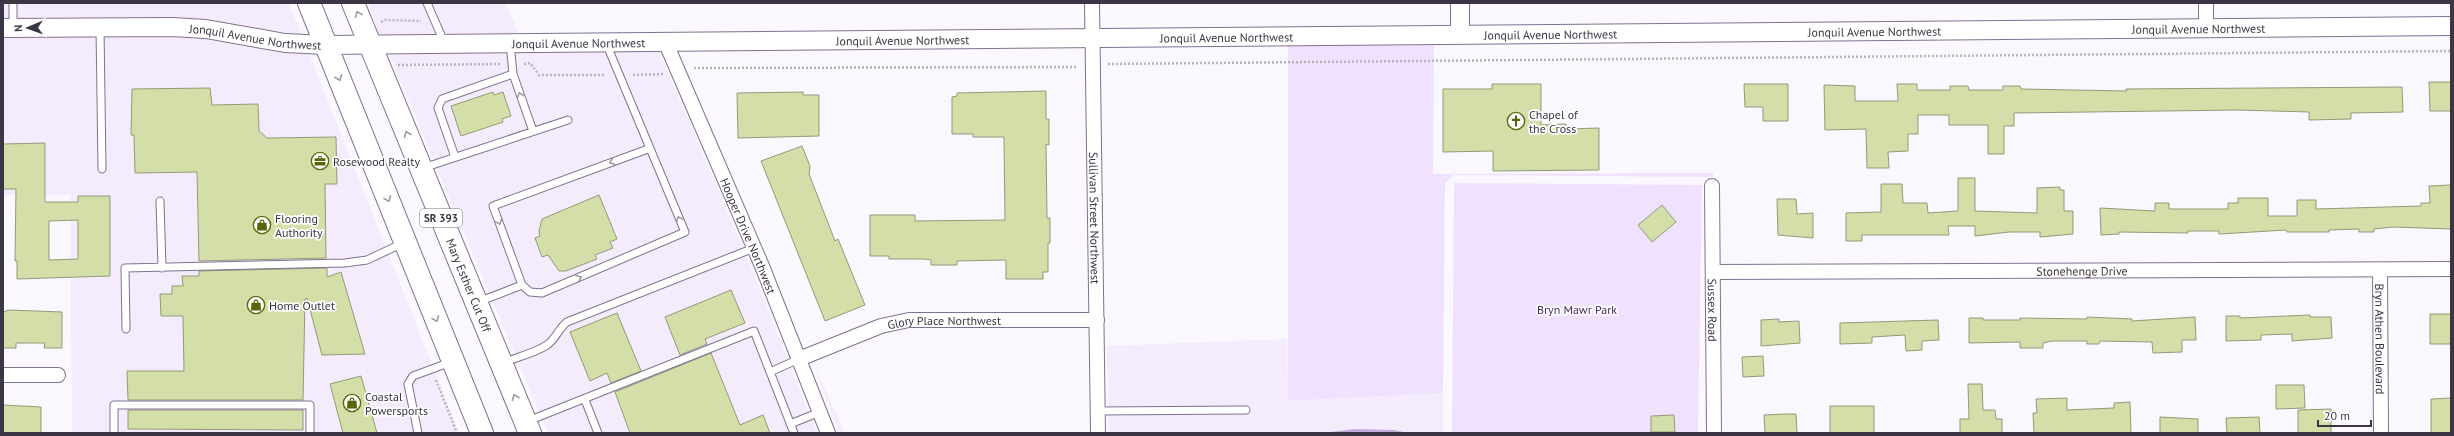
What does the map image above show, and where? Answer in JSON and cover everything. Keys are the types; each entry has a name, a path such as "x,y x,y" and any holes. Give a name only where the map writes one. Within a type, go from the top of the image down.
{"main road":[{"path":"309,3 482,433"},
{"name":"Mary Esther Cut Off","path":"353,3 528,428"}],"street":[{"name":"Sullivan Street Northwest","path":"1092,3 1098,433"},
{"path":"1460,3 1460,33"},
{"path":"2206,3 2206,28"},
{"name":"Jonquil Avenue Northwest","path":"8,28 172,27 206,30 285,43 326,45 444,42 665,40 2451,26"},
{"name":"Hooper Drive Northwest","path":"665,40 754,248 828,433"},
{"name":"Sussex Road","path":"1712,186 1714,433"},
{"name":"Bryn Athen Boulevard","path":"2380,270 2381,433"},
{"name":"Stonehenge Drive","path":"1713,272 2451,270"},
{"name":"Glory Place Northwest","path":"799,359 881,326 909,320 1097,320"},
{"path":"3,375 58,375"}],"lane":[{"path":"8,28 13,3"},
{"path":"426,3 444,42"},
{"path":"100,27 102,169"},
{"path":"605,41 648,149 685,232 542,293 530,292 522,285 493,206 648,149"},
{"path":"510,42 513,74 533,131"},
{"path":"455,157 438,108 439,103 442,99 513,74"},
{"path":"421,169 568,120"},
{"path":"160,201 162,268"},
{"path":"126,329 125,268 345,263 367,260 405,242"},
{"path":"501,364 546,346 554,339 560,327 567,322 754,248"},
{"path":"476,302 522,285"},
{"path":"528,428 585,400 754,331 794,433"},
{"path":"770,372 799,359"},
{"path":"418,433 408,384 413,376 453,361"},
{"path":"585,400 598,433"},
{"path":"114,433 114,405 310,405 310,433"},
{"path":"1098,411 1246,410"},
{"path":"790,424 820,412"}],"path":[{"path":"378,65 530,64 538,75 619,75 663,74 690,68 1073,68 1093,64 2451,50"}],"shaded area":[{"path":"3,3 288,3 302,35 207,21 172,18 3,19"},
{"path":"368,3 505,3 519,33 380,35"},
{"path":"172,35 204,38 283,52 309,53 459,433 72,433 70,195 3,195 3,37"},
{"path":"658,49 752,269 817,433 548,433 388,52"},
{"path":"1287,339 1288,401 1443,393 1443,433 1109,433 1107,346"},
{"path":"813,363 845,433 839,433"},
{"path":"1355,429 1394,430 1408,433 1322,433"}],"green space":[{"path":"1434,43 1433,174 1713,173 1713,177 1454,175 1445,183 1443,393 1288,401 1288,44"},
{"name":"Bryn Mawr Park","path":"1454,183 1702,185 1698,433 1452,433"}],"building":[{"path":"2429,82 2451,82 2451,111 2430,111"},
{"path":"1492,84 1541,84 1541,125 1566,124 1566,129 1599,128 1599,170 1493,171 1493,151 1443,152 1443,89 1492,89"},
{"path":"1744,84 1788,84 1788,121 1763,121 1763,107 1745,107"},
{"path":"1897,84 1917,84 1917,90 1950,90 1950,86 1968,86 1969,90 2003,90 2003,86 2020,86 2021,89 2127,91 2126,89 2402,87 2403,112 2351,113 2351,119 2309,120 2309,112 2238,110 2014,113 2014,126 2004,126 2004,154 1988,154 1988,125 1949,125 1949,115 1918,115 1918,134 1908,134 1908,151 1888,152 1889,168 1867,168 1866,129 1825,130 1824,85 1855,86 1855,101 1898,101"},
{"path":"210,88 212,105 258,104 259,131 267,138 336,137 337,184 325,184 326,258 199,261 197,172 135,173 134,135 131,135 132,89"},
{"path":"1046,91 1046,119 1049,119 1049,145 1046,144 1047,218 1050,218 1050,243 1048,243 1048,272 1043,272 1043,279 1006,279 1006,260 957,261 957,265 931,265 931,260 925,259 889,259 889,256 870,256 870,215 915,215 915,221 1005,220 1004,137 973,137 973,134 952,134 952,97 957,96 957,93"},
{"path":"493,92 494,95 503,92 511,116 502,119 503,122 461,136 451,106"},
{"path":"803,92 803,95 819,95 819,136 738,138 737,93"},
{"path":"45,143 45,202 78,202 78,196 110,196 110,276 17,279 17,261 15,261 16,189 3,189 3,144","holes":["78,220 78,259 49,260 49,221"]},
{"path":"802,146 810,166 809,174 835,241 838,239 865,305 825,321 761,161"},
{"path":"1958,178 1975,178 1975,211 2037,213 2037,188 2060,187 2060,190 2064,190 2064,211 2073,211 2073,234 2040,237 2040,232 2009,232 1975,236 1975,226 1948,226 1949,235 1862,235 1862,241 1846,241 1846,213 1881,212 1881,184 1902,184 1903,203 1927,203 1928,213 1958,211"},
{"path":"2451,185 2451,229 2393,227 2374,229 2374,232 2359,232 2359,229 2329,230 2329,232 2287,232 2286,230 2219,234 2219,231 2188,231 2188,233 2119,232 2119,234 2101,235 2100,208 2155,211 2155,203 2169,203 2169,209 2228,209 2228,203 2238,203 2238,198 2268,198 2268,216 2297,216 2297,200 2316,200 2316,209 2421,206 2421,203 2430,203 2429,186"},
{"path":"599,195 617,239 610,242 613,248 595,255 597,259 566,271 559,271 548,255 542,257 535,238 540,236 539,231 542,219"},
{"path":"1777,199 1796,199 1797,214 1813,213 1813,238 1778,235"},
{"path":"1662,205 1676,222 1652,242 1638,225"},
{"name":"Home Outlet","path":"327,268 327,277 341,272 365,354 322,355 307,298 305,299 303,400 128,400 127,371 184,371 183,316 161,316 160,294 172,294 172,286 183,286 182,276 199,276 199,271"},
{"path":"731,290 745,323 705,339 707,344 680,355 665,317"},
{"path":"9,310 62,312 62,348 44,348 45,343 16,343 16,348 3,348 3,312"},
{"path":"617,313 641,371 611,383 607,373 590,381 570,332"},
{"path":"2430,314 2451,314 2451,344 2430,344"},
{"path":"2310,315 2310,317 2331,317 2332,338 2292,341 2292,334 2261,335 2261,340 2226,341 2226,316 2240,316 2240,318"},
{"path":"2087,317 2132,319 2132,321 2195,317 2196,340 2182,340 2182,352 2153,353 2152,342 2100,341 2099,344 2087,344 2087,341 2052,341 2043,343 2043,348 2020,348 2020,342 1969,343 1969,318 1983,318 1983,320 2020,320 2020,318 2087,319"},
{"path":"1779,319 1779,322 1799,321 1800,343 1761,346 1761,320"},
{"path":"1938,320 1939,340 1922,341 1922,350 1906,351 1905,335 1872,337 1872,343 1840,344 1840,323"},
{"path":"711,353 740,425 763,415 770,433 630,433 615,392"},
{"path":"1763,356 1764,376 1743,377 1742,357"},
{"name":"Coastal Powersports","path":"361,376 377,433 343,433 330,384"},
{"path":"1968,384 1982,384 1983,410 1995,410 1996,419 2002,419 2002,433 1960,433 1960,419 1969,419"},
{"path":"2276,385 2304,385 2305,408 2276,409"},
{"path":"2067,398 2067,410 2114,408 2114,403 2130,402 2131,433 2034,433 2033,413 2037,413 2036,399"},
{"path":"2451,398 2451,433 2431,433 2431,399"},
{"path":"3,405 41,407 41,433 3,433"},
{"path":"1830,406 1874,406 1874,433 1830,433"},
{"path":"2331,409 2331,433 2298,433 2298,410"},
{"path":"128,410 303,410 303,430 128,429"},
{"path":"1796,414 1797,433 1765,433 1764,415"},
{"path":"1674,415 1675,432 1651,432 1651,416"},
{"path":"2160,417 2198,419 2198,433 2160,433"},
{"path":"2259,417 2260,433 2227,433 2226,418"}],"place":[{"name":"Chapel of the Cross","path":"1516,121"},
{"name":"Rosewood Realty","path":"320,161"},
{"name":"Flooring Authority","path":"262,225"},
{"name":"Home Outlet","path":"256,305"},
{"name":"Coastal Powersports","path":"352,403"}]}
